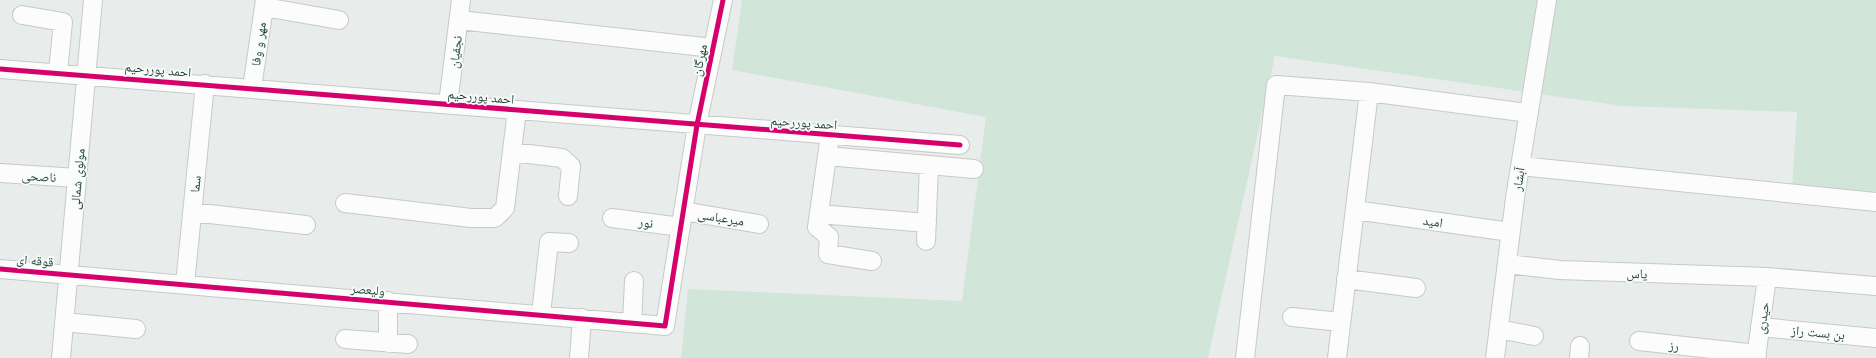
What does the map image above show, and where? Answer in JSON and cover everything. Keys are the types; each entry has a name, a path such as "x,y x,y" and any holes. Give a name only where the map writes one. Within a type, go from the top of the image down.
{"street":[{"name":"مولوی شمالی","path":"61,358 93,0"},
{"name":"نجفیان","path":"448,104 461,0"},
{"name":"مهرگان","path":"665,326 697,125 723,0"},
{"name":"آبشار","path":"1495,358 1510,232 1546,0"},
{"path":"264,3 339,20"},
{"name":"مهر و وفا","path":"252,88 264,3"},
{"path":"22,15 63,22 58,72"},
{"path":"459,20 713,48"},
{"name":"احمد پوررحیم","path":"0,68 960,145"},
{"name":"سما","path":"185,284 205,84"},
{"path":"1245,358 1276,85 1369,92 1528,113"},
{"path":"1337,358 1369,92"},
{"path":"345,203 471,218 495,218 505,208 517,110"},
{"path":"830,135 817,227 829,237 828,254 872,261"},
{"path":"512,152 562,158 571,166 568,196"},
{"path":"827,156 974,169"},
{"path":"926,241 929,165"},
{"path":"1520,166 1876,202"},
{"name":"ناصحی","path":"0,173 77,178"},
{"name":"امید","path":"1355,210 1510,232"},
{"path":"192,212 306,225"},
{"path":"819,214 927,223"},
{"name":"نور","path":"612,218 682,219"},
{"name":"میرعباسی","path":"682,219 759,224"},
{"path":"541,314 549,242 569,243"},
{"name":"یاس","path":"1507,264 1560,270 1767,278 1876,286"},
{"name":"قوقه ای","path":"0,269 69,274"},
{"name":"ولیعصر","path":"69,274 665,326"},
{"name":"حیدری","path":"1756,356 1767,278"},
{"path":"1346,279 1416,288"},
{"path":"632,323 634,281"},
{"path":"388,301 388,343"},
{"path":"1292,317 1341,322"},
{"path":"579,358 582,318"},
{"path":"64,322 136,329"},
{"name":"بن بست راز","path":"1760,327 1876,338"},
{"path":"1499,329 1534,336"},
{"path":"345,340 408,344"},
{"name":"رز","path":"1639,341 1756,356"}],"green space":[{"path":"742,0 1876,0 1876,206 1791,203 1797,112 1623,106 1275,56 1208,358 681,358 688,289 962,301 986,117 732,70"}],"cycle path":[{"path":"0,269 665,326 697,125 723,0"},
{"path":"0,69 960,145"}]}
